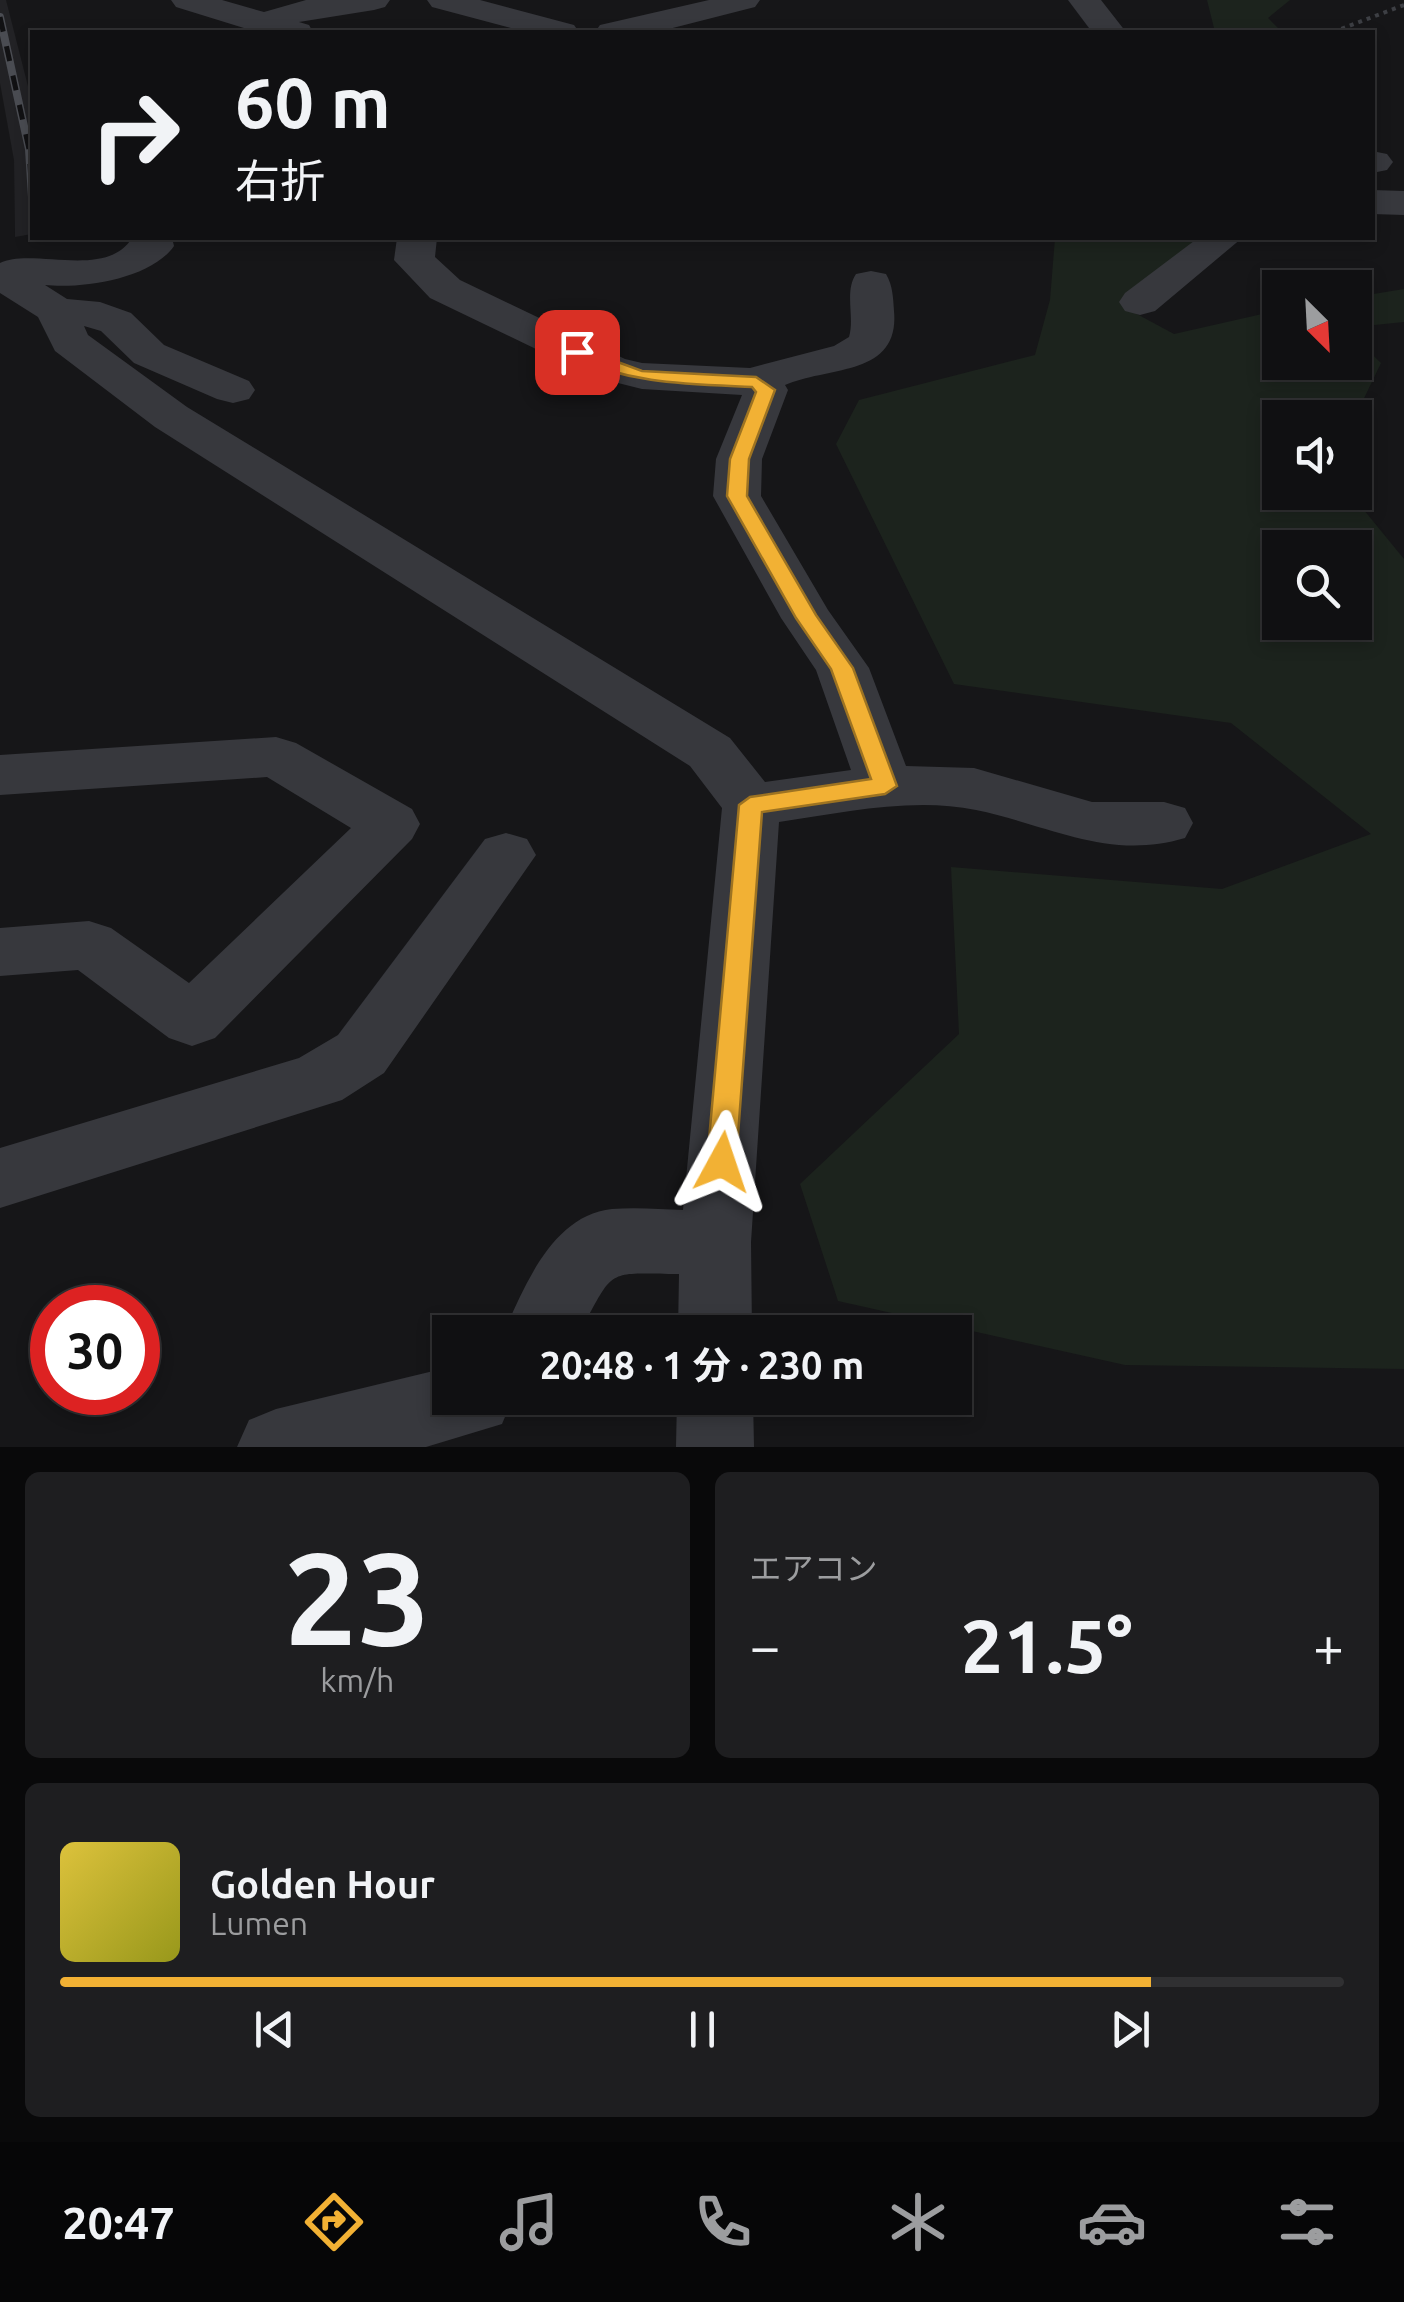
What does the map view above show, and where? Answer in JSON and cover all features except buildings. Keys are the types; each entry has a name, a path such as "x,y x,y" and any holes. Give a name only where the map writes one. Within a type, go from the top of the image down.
{"street":[{"path":"186,0 288,30"},
{"path":"263,24 298,12 374,0"},
{"path":"443,0 555,30"},
{"path":"541,0 592,15 640,18 628,28"},
{"path":"628,28 696,16 744,0"},
{"path":"1084,0 1107,30"},
{"path":"1375,202 1404,203"},
{"path":"0,266 55,275 93,275 154,246 152,240"},
{"path":"417,240 414,260 444,290 610,368 642,376 756,382 778,372 848,356 868,344 874,325 871,284"},
{"path":"1140,302 1219,240"},
{"path":"0,275 56,310 100,315 116,322 148,354 233,390"},
{"path":"56,310 70,342 170,417 710,752 750,805 715,1242 715,1315"},
{"path":"756,382 766,390 740,459 737,496 807,618 842,668 885,786"},
{"path":"0,775 276,757 391,824 192,1020 89,945 0,952"},
{"path":"750,805 885,786 974,789 1092,822 1164,822"},
{"path":"0,1178 319,1080 361,1054 506,854"},
{"path":"550,1315 582,1258 608,1241 715,1242"},
{"path":"276,1447 432,1409"},
{"path":"715,1415 715,1447"}],"path":[{"path":"1338,30 1404,5 1398,0"}],"shaded area":[{"path":"0,0 6,0 30,94 30,234 15,237 14,160 0,83"},
{"path":"1207,0 1290,0 1268,18 1280,30 1214,30"},
{"path":"1055,240 1205,240 1165,266 1122,306 1174,334 1262,314 1262,380 1372,380 1372,354 1381,363 1363,400 1262,400 1262,510 1364,510 1404,559 1404,1369 1125,1365 972,1331 972,1315 901,1315 838,1301 800,1184 959,1034 951,867 1222,889 1371,834 1231,723 954,684 836,444 859,400 1035,355 1050,300"},
{"path":"1404,289 1404,322 1372,325 1372,294"}],"railway":[{"path":"0,17 30,165"}],"route":[{"path":"577,352 610,368 642,376 756,382 766,390 740,459 737,496 807,618 842,668 885,786 750,805 722,1162"}]}
